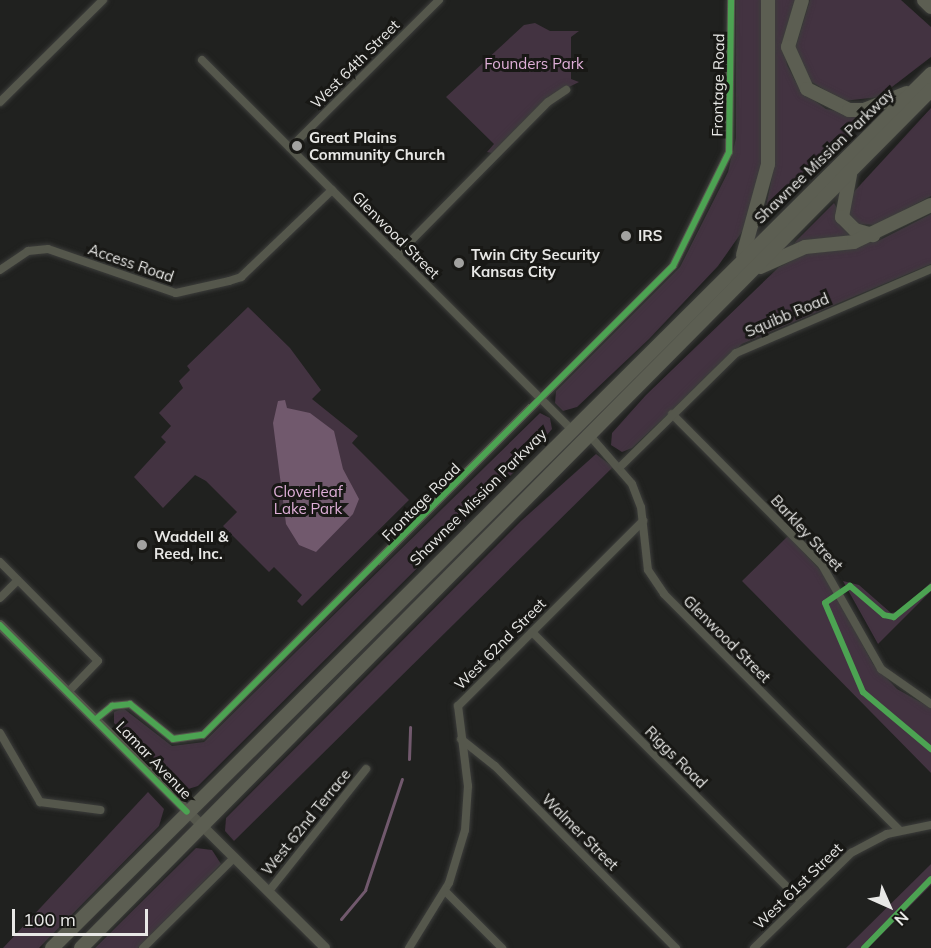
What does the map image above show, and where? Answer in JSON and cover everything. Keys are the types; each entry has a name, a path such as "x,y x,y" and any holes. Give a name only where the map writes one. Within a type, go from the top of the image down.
{"highway":[{"path":"741,260 768,164 768,0"},
{"path":"802,0 788,47 800,80 815,97 864,110 914,90"},
{"path":"924,0 931,7"},
{"name":"Shawnee Mission Parkway","path":"52,948 570,428 931,74"},
{"name":"Shawnee Mission Parkway","path":"81,948 591,437 752,270 931,90"},
{"path":"852,170 842,217 855,230 873,235"},
{"path":"752,270 806,247 873,235 931,205"},
{"path":"591,437 595,404"},
{"path":"567,461 570,428"}],"street":[{"path":"0,102 103,0"},
{"name":"West 64th Street","path":"290,148 439,0"},
{"name":"Frontage Road","path":"96,719 112,706 130,704 173,740 203,735 673,266 713,192 729,152 730,0"},
{"name":"Glenwood Street","path":"202,60 570,428"},
{"path":"397,255 548,102 566,90"},
{"name":"Access Road","path":"0,270 28,251 48,249 177,293 229,282 241,277 332,190"},
{"name":"Squibb Road","path":"672,414 740,351 931,269"},
{"path":"621,466 672,414"},
{"name":"Barkley Street","path":"672,414 822,565 881,669 931,704"},
{"name":"Glenwood Street","path":"591,437 621,466 640,504 648,570 668,599 899,830"},
{"name":"West 62nd Street","path":"409,948 445,891 467,817 460,740 455,714 460,703 643,521"},
{"path":"0,562 98,661 69,691"},
{"path":"0,598 18,580"},
{"name":"Lamar Avenue","path":"0,625 69,691 325,948"},
{"name":"Riggs Road","path":"532,632 801,901"},
{"path":"0,733 40,802 100,810"},
{"name":"Walmer Street","path":"460,740 495,766 676,948"},
{"name":"West 62nd Terrace","path":"268,891 366,769"},
{"name":"West 61st Street","path":"754,948 851,853 899,830 931,825"},
{"path":"143,948 234,858"},
{"path":"445,891 502,948"}],"green space":[{"path":"736,0 762,0 762,162 744,229 718,266 649,339 577,407 563,411 555,403 556,391 680,267 728,172 736,138"},
{"path":"774,0 795,0 783,39 787,65 800,90 826,109 868,117 762,226 774,167"},
{"path":"810,0 901,0 931,27 931,57 879,97 843,101 807,79 795,49"},
{"name":"Founders Park","path":"535,23 550,31 579,31 571,37 571,79 579,82 547,98 492,153 487,152 494,144 446,97 524,25"},
{"path":"931,108 931,196 876,225 857,224 848,213 850,196"},
{"path":"834,203 853,237 794,244 797,240"},
{"path":"931,214 931,264 742,344 632,448 622,452 611,445 612,433 646,395 779,267 805,254 878,241"},
{"name":"Cloverleaf Lake Park","path":"248,307 290,348 321,390 312,399 358,436 352,443 409,500 302,606 297,601 302,595 274,567 269,572 223,526 237,512 206,481 195,475 163,508 134,477 166,442 161,437 171,426 159,413 183,388 179,381 190,370 187,366"},
{"path":"540,413 550,418 552,429 526,460 198,786 185,790 175,784 114,723 114,712 123,708 172,746 204,742"},
{"path":"596,454 613,467 234,841 225,831 226,818 521,521"},
{"path":"788,536 825,575 873,664 897,689 931,708 931,773 742,581"},
{"path":"843,581 859,585 891,613 902,611 931,582 931,591 878,644"},
{"path":"148,792 164,809 159,826 39,948 3,948"},
{"path":"196,848 212,850 221,864 138,948 95,948"},
{"path":"931,864 931,885 868,948 846,948"}],"shaded area":[{"path":"285,400 287,408 310,413 334,431 343,469 359,499 353,514 316,552 299,545 286,524 273,423 278,401"}],"waterway":[{"path":"409,759 410,727"},
{"path":"341,919 365,890 402,779"}],"cycle path":[{"path":"96,719 112,706 130,704 173,739 203,735 673,266 729,152 731,0"},
{"path":"931,587 894,617 884,615 850,586 825,603 863,692 931,749"},
{"path":"0,625 187,812"},
{"path":"864,948 931,879"}],"place":[{"name":"Great Plains Community Church","path":"297,146"},
{"name":"IRS","path":"626,236"},
{"name":"Twin City Security Kansas City","path":"459,263"},
{"name":"Waddell & Reed, Inc.","path":"142,545"}]}
